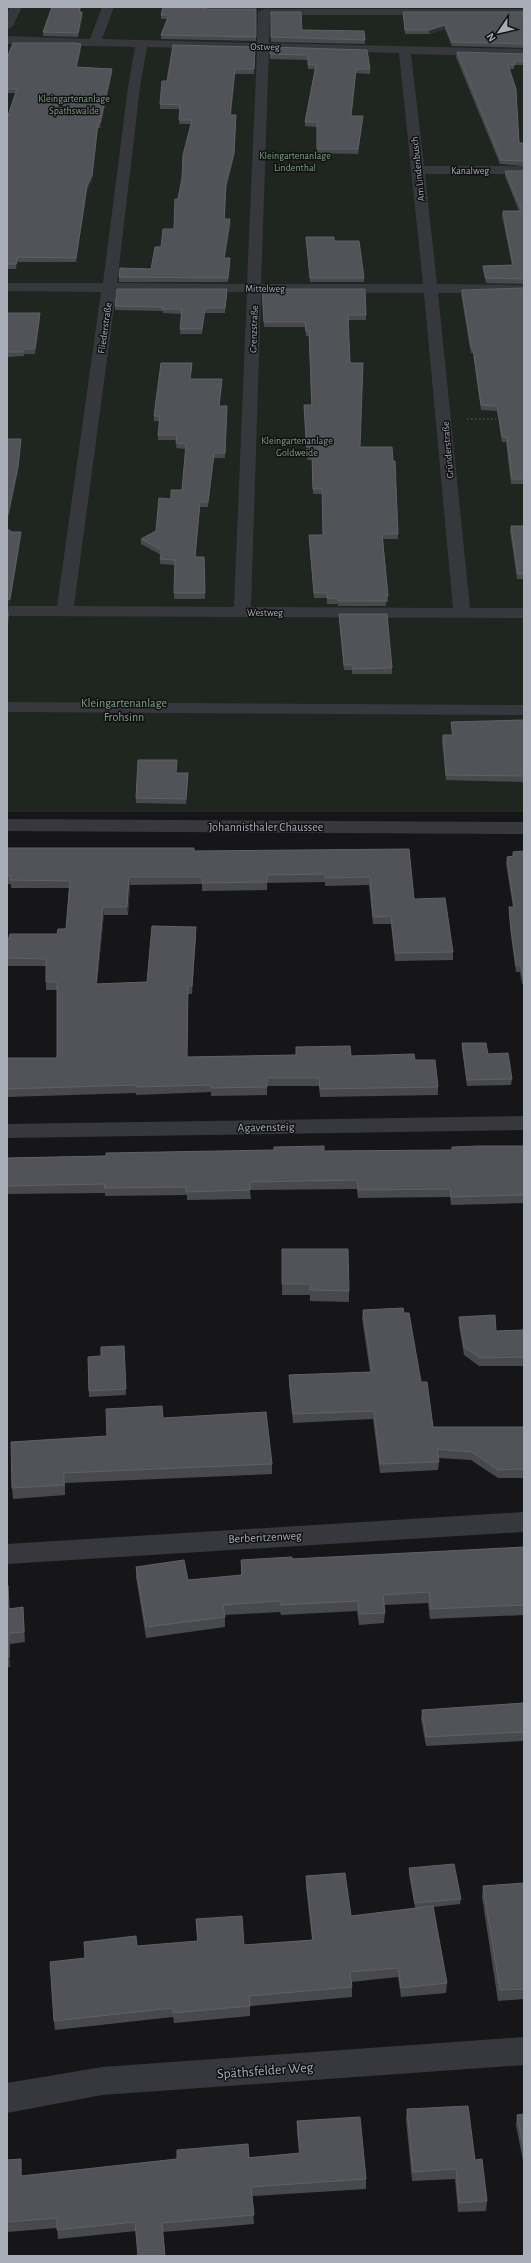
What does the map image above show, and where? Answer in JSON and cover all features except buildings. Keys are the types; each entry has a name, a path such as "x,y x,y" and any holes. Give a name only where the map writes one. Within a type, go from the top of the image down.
{"street":[{"path":"7,26 16,7"},
{"path":"96,42 108,7"},
{"name":"Grenzstraße","path":"242,612 261,46 264,12 524,12"},
{"name":"Ostweg","path":"7,40 524,53"},
{"name":"Fliederstraße","path":"65,612 109,288 134,87 142,44"},
{"name":"Am Lindenbusch","path":"405,50 429,288"},
{"name":"Kanalweg","path":"417,170 524,170"},
{"name":"Mittelweg","path":"7,287 524,289"},
{"name":"Gründerstraße","path":"429,288 444,418 462,612"},
{"name":"Westweg","path":"7,611 524,613"},
{"path":"7,707 524,710"},
{"name":"Johannisthaler Chaussee","path":"7,825 524,828"},
{"name":"Agavensteig","path":"7,1131 524,1123"},
{"name":"Berberitzenweg","path":"7,1554 524,1522"},
{"name":"Späthsfelder Weg","path":"7,2098 102,2081 524,2051"}],"path":[{"path":"444,418 500,419"}],"green space":[{"path":"7,7 524,7 524,812 7,812"}],"park label":[{"name":"Kleingartenanlage Späthswalde","path":"74,104"},
{"name":"Kleingartenanlage Lindenthal","path":"295,160"},
{"name":"Kleingartenanlage Goldweide","path":"297,446"},
{"name":"Kleingartenanlage Frohsinn","path":"124,710"}]}
